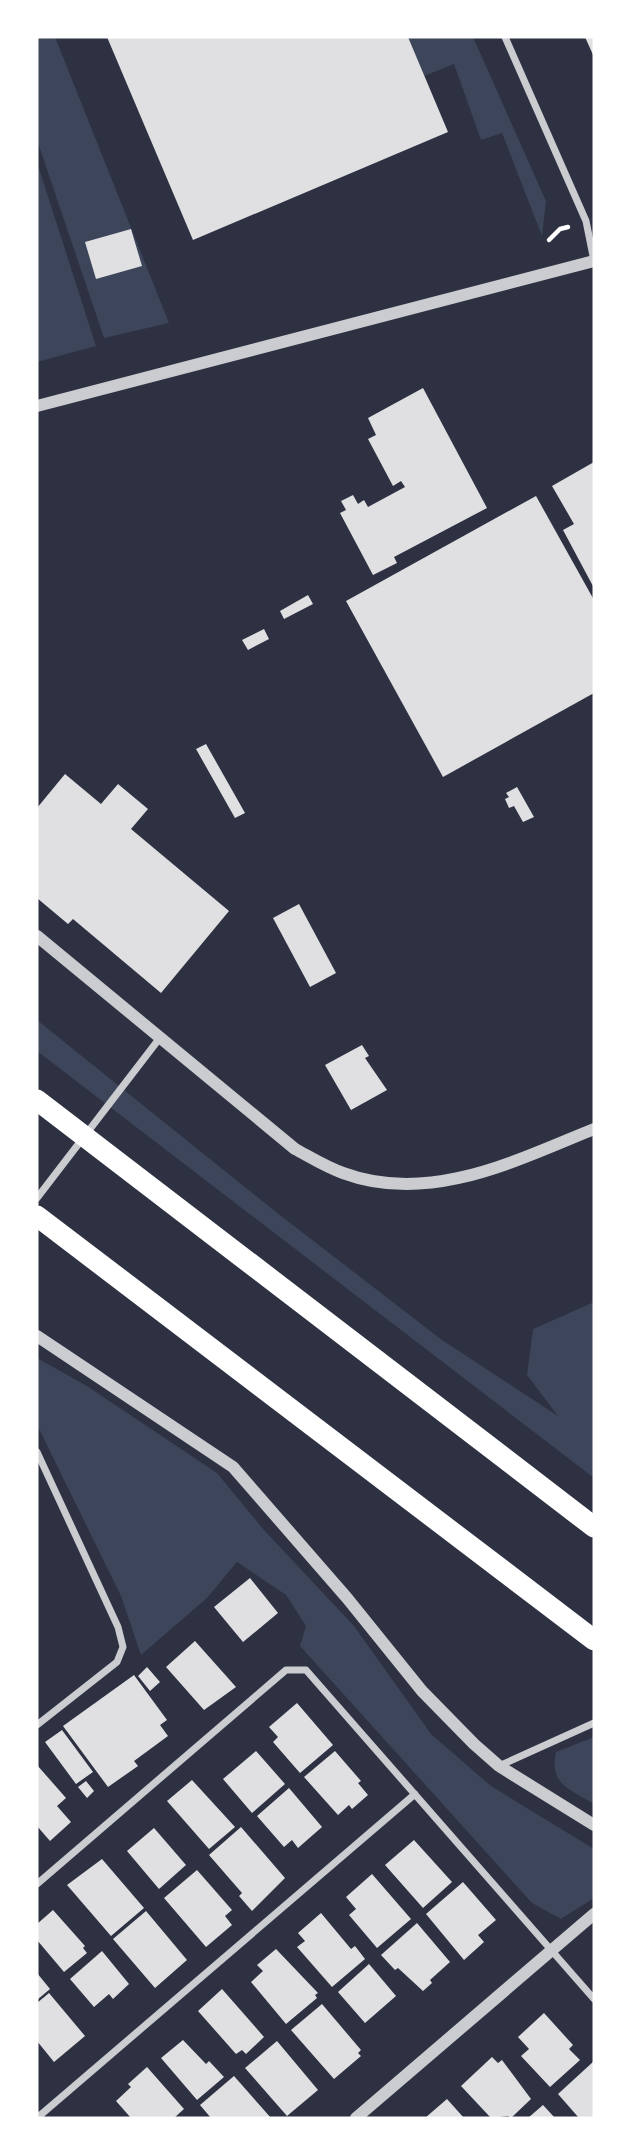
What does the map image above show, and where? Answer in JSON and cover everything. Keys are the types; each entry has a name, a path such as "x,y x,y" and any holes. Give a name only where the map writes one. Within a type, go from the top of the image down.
{"highway":[{"path":"37,1100 594,1527"},
{"path":"37,1216 594,1640"}],"street":[{"path":"37,407 594,261 586,221 505,37"},
{"path":"37,936 295,1149 343,1173 381,1181 438,1183 482,1174 594,1129"},
{"path":"37,1198 159,1039"},
{"path":"37,1336 82,1363 233,1467 422,1691 499,1766 594,1825"},
{"path":"37,1452 118,1627 124,1647 117,1662 37,1726"},
{"path":"37,1884 286,1670 306,1670 594,1999"},
{"path":"499,1766 594,1723"},
{"path":"37,2118 415,1794"},
{"path":"356,2118 594,1914"}],"shaded area":[{"path":"37,37 55,37 169,323 104,338 37,140"},
{"path":"408,37 473,37 546,201 542,236 502,133 481,140 454,64 424,76"},
{"path":"37,162 96,346 37,362"},
{"path":"37,1020 276,1212 442,1340 558,1416 527,1375 533,1329 594,1302 594,1478 37,1051"},
{"path":"37,1358 87,1386 217,1473 264,1530 354,1626 431,1734 491,1786 594,1849 594,1898 561,1919 532,1903 300,1646 306,1626 286,1595 237,1562 207,1598 141,1655 121,1596 37,1425"},
{"path":"594,1737 594,1804 563,1785 556,1772 555,1763 556,1752"}],"building":[{"path":"107,37 408,37 448,132 193,240"},
{"path":"585,37 594,37 594,57"},
{"path":"131,229 142,266 96,279 85,242"},
{"path":"423,388 487,508 394,557 397,563 373,575 340,513 346,510 341,501 353,495 358,504 364,500 368,507 405,487 401,481 393,486 368,439 376,435 368,418"},
{"path":"594,462 594,588 563,530 574,524 552,486"},
{"path":"536,496 594,600 594,693 443,777 346,601"},
{"path":"308,595 313,604 284,619 280,611"},
{"path":"264,629 269,639 248,650 242,640"},
{"path":"206,744 245,813 235,818 196,749"},
{"path":"65,774 101,804 118,784 148,809 131,829 229,911 161,993 73,919 68,924 37,898 37,808"},
{"path":"517,787 534,817 523,822 514,806 509,808 505,799 509,797 506,793"},
{"path":"299,904 336,973 310,987 273,918"},
{"path":"362,1045 369,1056 365,1058 387,1090 351,1110 325,1065"},
{"path":"250,1578 278,1613 243,1642 214,1607"},
{"path":"195,1641 236,1687 204,1710 166,1667"},
{"path":"147,1667 160,1682 150,1691 138,1676"},
{"path":"134,1675 167,1720 160,1725 168,1736 134,1761 138,1766 108,1787 63,1726"},
{"path":"297,1703 333,1745 300,1773 273,1742 278,1737 269,1727"},
{"path":"62,1730 93,1772 76,1784 45,1742"},
{"path":"256,1751 285,1784 252,1813 223,1779"},
{"path":"335,1751 361,1781 358,1783 368,1795 352,1809 349,1805 338,1815 304,1777"},
{"path":"37,1765 66,1798 57,1806 71,1822 50,1841 37,1826"},
{"path":"192,1780 235,1827 209,1849 167,1801"},
{"path":"86,1781 94,1791 87,1798 78,1787"},
{"path":"289,1788 322,1827 298,1848 292,1840 284,1847 257,1816"},
{"path":"241,1827 285,1878 252,1911 239,1896 242,1893 209,1855"},
{"path":"154,1828 186,1865 159,1889 127,1851"},
{"path":"414,1840 452,1882 423,1908 385,1865"},
{"path":"102,1859 144,1908 111,1936 67,1885"},
{"path":"197,1870 232,1910 225,1916 232,1925 206,1947 164,1898"},
{"path":"372,1874 411,1919 377,1948 349,1915 356,1909 346,1897"},
{"path":"463,1882 496,1920 478,1935 484,1942 464,1960 426,1914"},
{"path":"53,1910 85,1946 83,1948 87,1953 64,1972 37,1940 37,1924"},
{"path":"146,1911 187,1960 155,1988 113,1939"},
{"path":"321,1913 351,1949 355,1946 365,1959 332,1987 297,1947 305,1941 298,1933"},
{"path":"417,1923 450,1962 430,1980 432,1983 423,1991 398,1968 395,1970 381,1955"},
{"path":"276,1949 318,1993 315,1995 317,1998 286,2024 251,1982 263,1971 257,1965"},
{"path":"102,1951 129,1984 113,1999 109,1994 94,2007 70,1979"},
{"path":"369,1964 396,1996 365,2023 338,1992"},
{"path":"37,1973 50,1989 37,2000"},
{"path":"222,1989 264,2037 246,2054 242,2050 236,2054 198,2011"},
{"path":"49,1993 85,2036 54,2062 37,2041 37,2003"},
{"path":"322,2004 361,2050 358,2053 361,2056 334,2079 291,2030"},
{"path":"544,2013 573,2045 569,2049 580,2060 550,2087 521,2056 529,2049 518,2037"},
{"path":"183,2040 206,2064 209,2061 224,2077 197,2100 161,2058"},
{"path":"277,2041 318,2090 287,2116 245,2068"},
{"path":"492,2057 498,2063 502,2060 531,2099 511,2118 491,2118 461,2086"},
{"path":"594,2061 594,2118 579,2118 558,2094"},
{"path":"147,2067 184,2109 174,2118 131,2118 116,2101 131,2087 128,2084"},
{"path":"234,2076 271,2118 211,2118 200,2105"},
{"path":"447,2099 464,2118 425,2118"},
{"path":"543,2105 555,2118 528,2118"}]}
